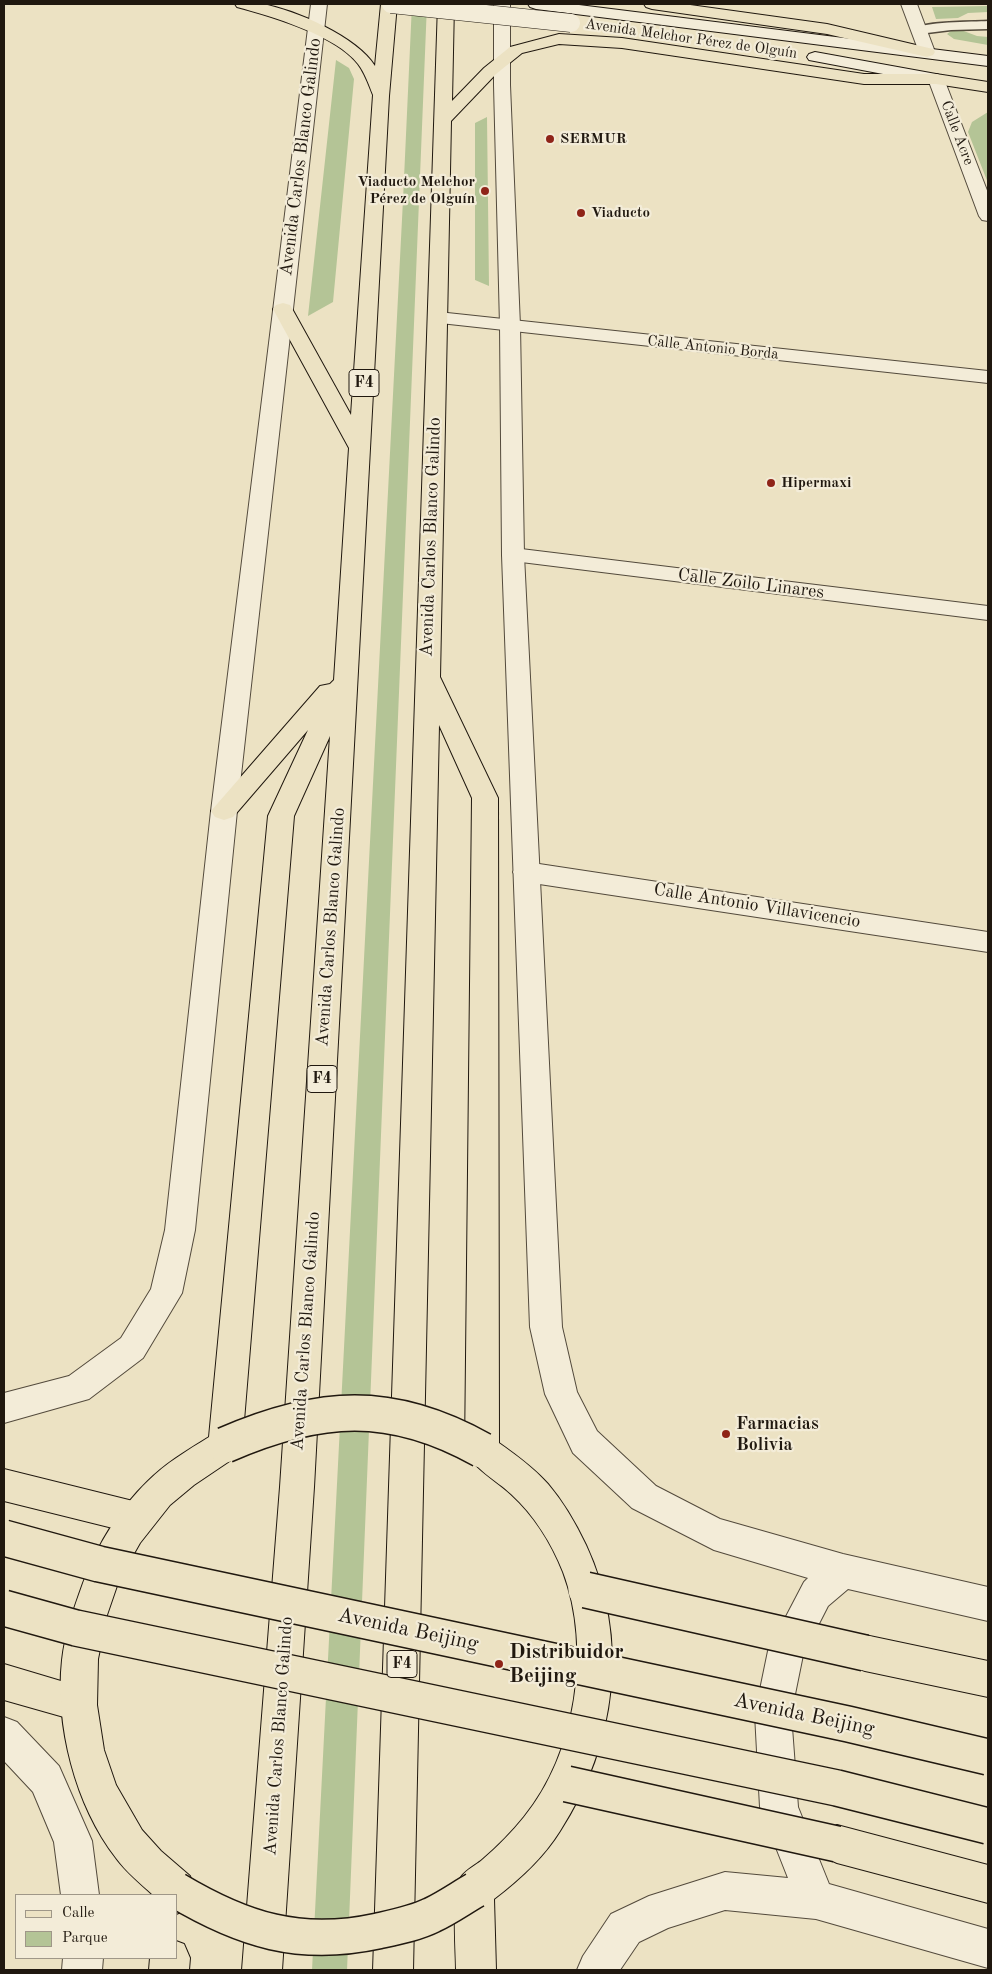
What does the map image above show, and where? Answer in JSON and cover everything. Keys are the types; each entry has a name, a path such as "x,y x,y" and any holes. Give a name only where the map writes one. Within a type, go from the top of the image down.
{"main road":[{"path":"243,4 268,10 316,30 335,39 358,54 371,70 381,96"},
{"name":"Avenida Carlos Blanco Galindo","path":"262,1970 296,1497 381,96 390,4"},
{"name":"Avenida Carlos Blanco Galindo","path":"394,1970 446,4"},
{"path":"652,4 827,29 928,52"},
{"path":"444,119 490,71 516,50 531,45 580,38 864,79 936,79"},
{"name":"Avenida Melchor Pérez de Olguín","path":"936,79 988,87"},
{"path":"283,309 360,449"},
{"path":"224,811 347,670"},
{"path":"225,1444 281,816 347,670"},
{"path":"427,675 485,798 482,1450"},
{"path":"175,1893 147,1865 124,1837 104,1805 86,1755 78,1703 80,1652 85,1624 104,1572 137,1518 160,1493 185,1471 225,1444 280,1422 319,1415 369,1413 422,1423 448,1432 482,1450 510,1471 536,1497 558,1526 570,1549 586,1590 593,1620 596,1651 595,1681 584,1742 567,1784 547,1818 521,1850 499,1872 475,1890 431,1915 403,1925 347,1938 289,1936 261,1931 208,1910 178,1895"},
{"path":"4,1485 137,1518"},
{"name":"Avenida Beijing","path":"4,1538 99,1564 848,1724 988,1758"},
{"path":"586,1590 988,1679"},
{"path":"4,1608 76,1628 837,1788 988,1826"},
{"path":"4,1682 78,1703"},
{"path":"567,1784 837,1844 988,1884"},
{"path":"475,1890 476,1970"}],"street":[{"name":"Avenida Carlos Blanco Galindo","path":"4,1408 78,1389 132,1348 166,1293 180,1230 224,811 319,4"},
{"name":"Avenida Melchor Pérez de Olguín","path":"390,4 574,15 988,60"},
{"path":"502,4 502,85 510,326 513,555 526,872 546,1327 561,1394 585,1442 644,1497 714,1534 843,1572 988,1604"},
{"name":"Avenida Melchor Pérez de Olguín","path":"536,4 574,15 804,54 936,79"},
{"path":"909,4 928,52"},
{"name":"Calle Acre","path":"936,79 988,216"},
{"name":"Calle Antonio Borda","path":"438,318 988,377"},
{"name":"Calle Zoilo Linares","path":"513,555 988,613"},
{"name":"Calle Antonio Villavicencio","path":"526,872 988,942"},
{"path":"816,1900 779,1807 773,1714 786,1650 816,1594 843,1572"},
{"path":"4,1735 46,1779 73,1841 80,1894"},
{"path":"597,1970 625,1928 663,1910 725,1891 816,1900 988,1948"}],"lane":[{"path":"919,30 951,26 988,25"}],"green space":[{"path":"412,4 427,4 347,1970 312,1970 403,200"},
{"path":"988,6 988,12 968,13 958,18 936,19 932,7"},
{"path":"961,30 977,36 988,37 988,45 954,39 947,34 951,31"},
{"path":"336,60 349,68 354,79 333,302 308,316"},
{"path":"988,112 988,183 968,132 972,122"},
{"path":"487,117 489,286 475,280 475,123"}],"place":[{"name":"SERMUR","path":"550,139"},
{"name":"Viaducto Melchor Pérez de Olguín","path":"485,191"},
{"name":"Viaducto","path":"581,213"},
{"name":"Hipermaxi","path":"771,483"},
{"name":"Farmacias Bolivia","path":"726,1434"},
{"name":"Distribuidor Beijing","path":"499,1664"}]}
